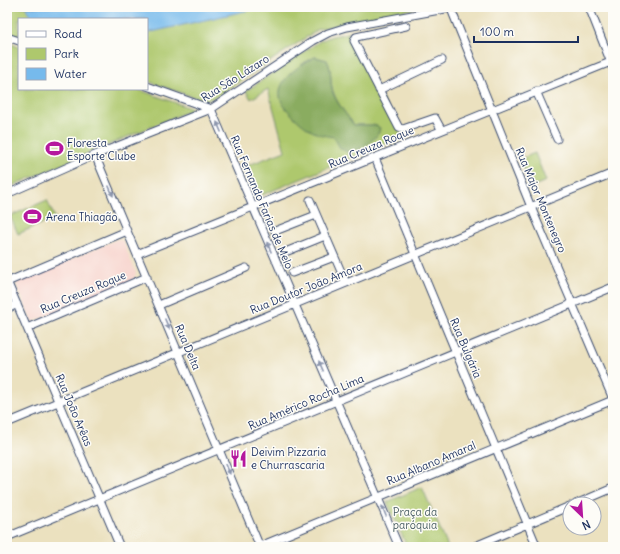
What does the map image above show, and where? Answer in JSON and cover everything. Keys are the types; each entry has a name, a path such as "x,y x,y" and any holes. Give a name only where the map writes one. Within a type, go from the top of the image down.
{"street":[{"path":"589,7 612,63"},
{"name":"Rua São Lázaro","path":"7,194 96,155 211,109 313,41 328,33 347,27 453,8"},
{"name":"Rua Major Montenegro","path":"453,8 491,110 613,399"},
{"path":"406,26 355,38 354,41 400,129 435,118 441,129"},
{"path":"7,37 18,41"},
{"path":"379,90 442,60"},
{"name":"Rua Creuza Roque","path":"137,254 375,158 441,129 536,91 612,63"},
{"path":"148,86 211,109"},
{"path":"536,91 557,139"},
{"name":"Rua Fernando Farias de Melo","path":"211,109 399,547"},
{"name":"Rua Delta","path":"96,155 220,450 259,547"},
{"name":"Rua Bulgária","path":"375,158 538,547"},
{"name":"Rua Doutor João Amora","path":"7,423 613,173"},
{"path":"310,200 346,283"},
{"path":"275,231 316,215"},
{"path":"7,281 127,231"},
{"path":"283,253 325,236"},
{"path":"292,273 334,257"},
{"path":"159,305 246,268"},
{"name":"Rua Creuza Roque","path":"27,328 147,277"},
{"name":"Rua João Arêas","path":"7,281 120,547"},
{"name":"Rua Américo Rocha Lima","path":"7,537 613,287"},
{"path":"7,309 17,304"},
{"name":"Rua Albano Amaral","path":"259,547 613,399"},
{"path":"594,496 613,488"},
{"path":"473,547 562,509"}],"shaded area":[{"path":"118,239 123,241 136,273 134,279 32,322 16,283"}],"green space":[{"path":"7,7 422,7 319,29 216,97 205,101 148,81 148,18 18,18 18,36 7,31"},
{"path":"349,33 402,137 262,195 257,192 246,166 285,151 268,89 251,99 246,91 320,41 332,36","holes":["315,57 327,60 333,90 343,110 354,125 376,125 379,133 362,147 349,153 334,137 288,77 305,62"]},
{"name":"Floresta Esporte Clube","path":"7,42 18,47 18,90 140,90 193,109 7,188"},
{"path":"315,57 327,60 330,69 333,93 340,106 354,125 376,125 380,128 376,137 349,153 340,148 334,137 322,135 303,125 294,117 281,100 280,90 286,78 297,68"},
{"path":"535,153 546,181 531,187 520,159"},
{"name":"Arena Thiagão","path":"47,200 55,218 18,234 10,216"},
{"name":"Praça da paróquia","path":"422,487 448,547 407,547 387,502"}],"water":[{"path":"26,7 263,7 148,33 148,18 32,17"}],"place":[{"name":"Floresta Esporte Clube","path":"54,149"},
{"name":"Arena Thiagão","path":"33,217"},
{"name":"Deivim Pizzaria e Churrascaria","path":"238,458"}]}
